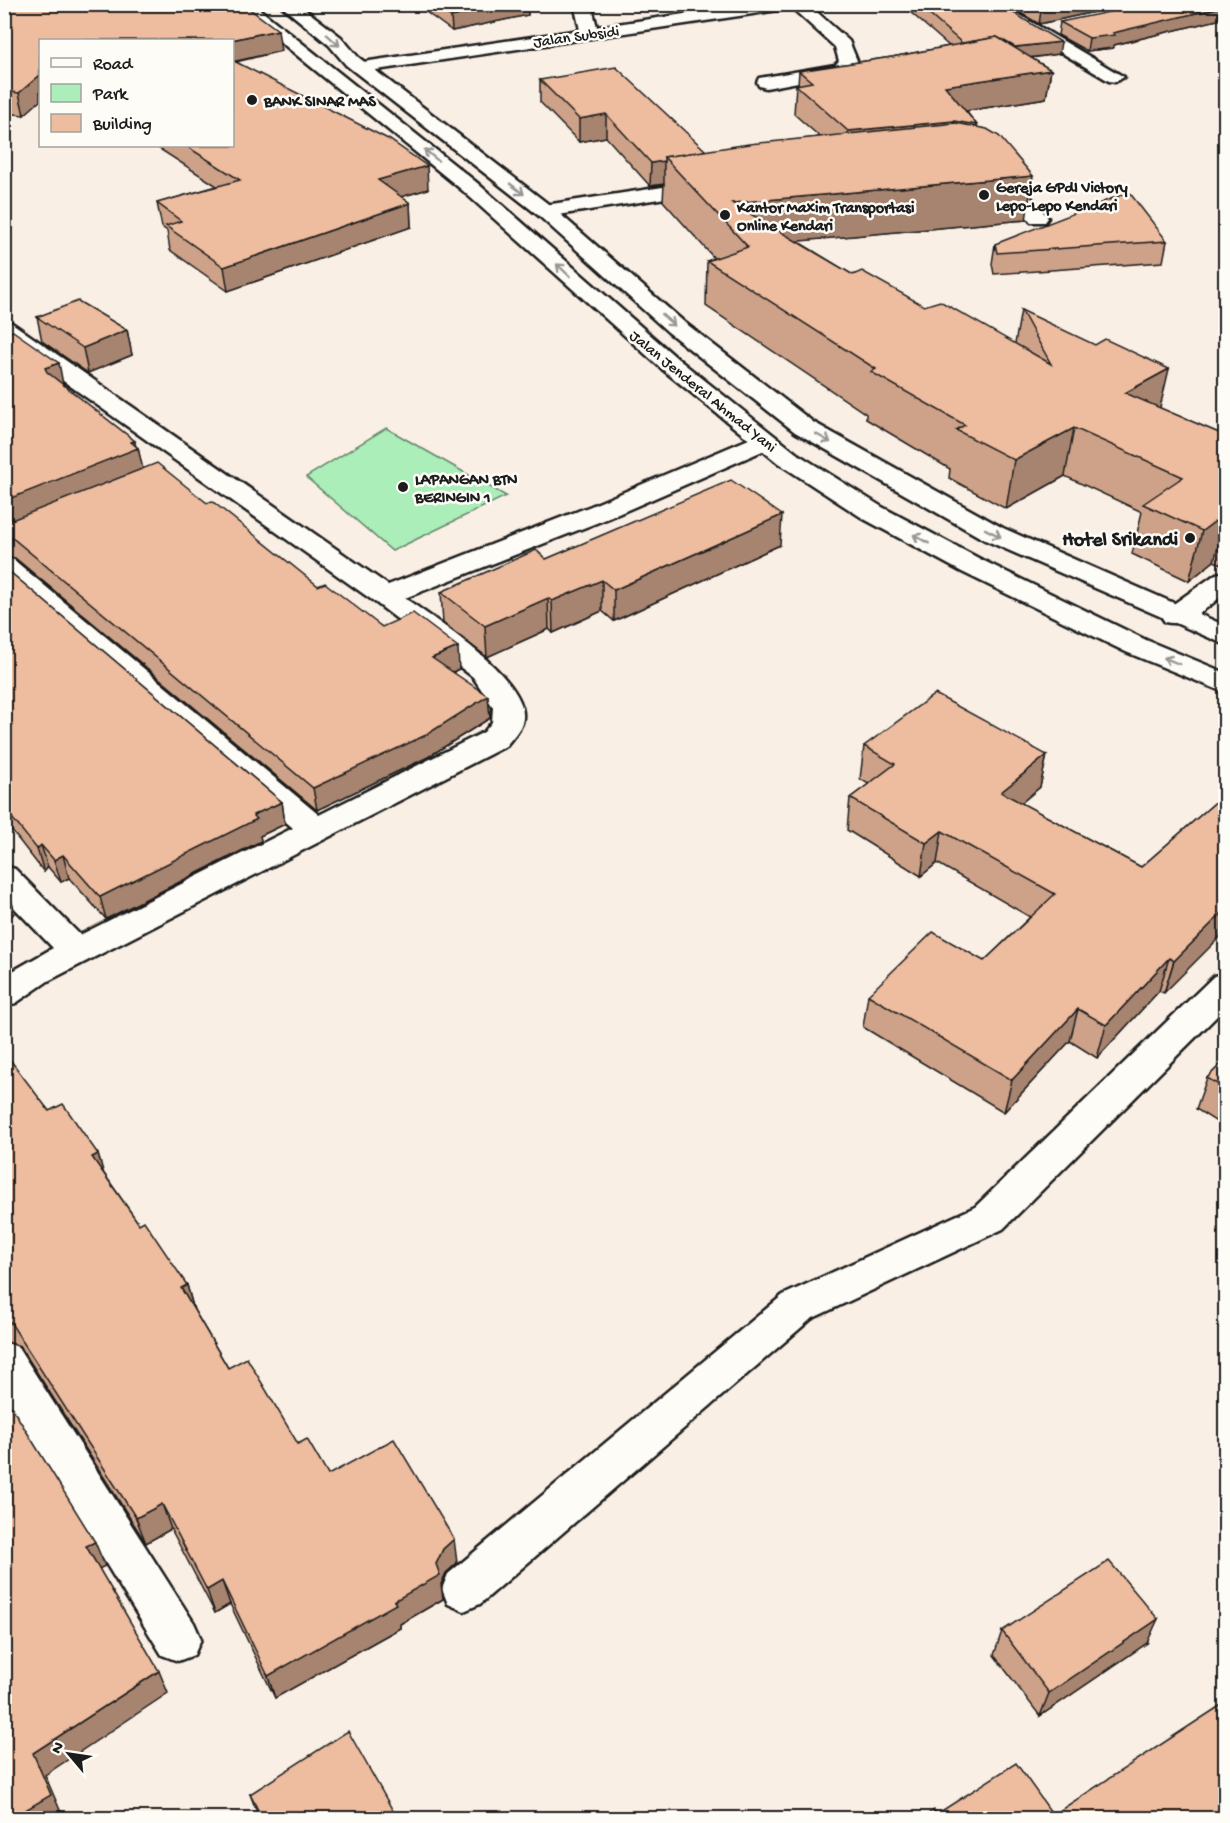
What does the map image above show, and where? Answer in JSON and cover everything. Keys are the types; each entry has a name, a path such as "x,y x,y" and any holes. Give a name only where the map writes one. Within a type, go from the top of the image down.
{"main road":[{"name":"Jalan Jenderal Ahmad Yani","path":"242,4 508,219 670,364 765,441 864,506 935,547 1136,646 1226,684"},
{"name":"Jalan Jenderal Ahmad Yani","path":"287,4 335,40 352,61 363,67 544,211 676,327 804,427 994,534 1226,637"},
{"path":"582,4 590,33"},
{"name":"Jalan Subsidi","path":"363,67 789,4"},
{"path":"766,82 841,69 849,63 843,45 797,4"},
{"path":"988,4 1115,77"},
{"path":"1035,32 1058,27"},
{"path":"981,163 1001,174 1038,218"},
{"path":"460,179 471,178 493,170"},
{"path":"508,219 544,211 726,183"},
{"path":"4,328 83,381 181,465 386,596 483,671 499,690 508,707 507,723 495,739 76,951 36,972 4,994"},
{"path":"386,596 600,512 765,441"},
{"path":"4,566 317,831"},
{"path":"1175,616 1226,580"},
{"path":"4,877 76,951"},
{"path":"464,1589 797,1307 989,1218 1226,985"},
{"path":"4,1360 178,1639"}],"green space":[{"name":"LAPANGAN BTN BERINGIN 1","path":"386,428 506,496 392,551 306,477"}],"building":[{"path":"4,4 243,4 278,30 234,39 39,39 39,76 19,93 4,91"},
{"path":"434,4 511,4 451,17"},
{"path":"917,4 999,4 1061,42 1015,47 997,37 962,43"},
{"path":"1029,4 1074,4 1041,11"},
{"path":"1148,4 1226,4 1226,6 1113,33 1115,35 1089,38 1060,22"},
{"path":"997,37 1051,70 945,86 977,125 954,121 848,131 796,85 812,82 799,71 892,57"},
{"path":"234,61 390,140 427,166 378,180 410,203 224,267 166,226 181,221 157,203 240,180 188,147 234,147"},
{"path":"616,67 706,151 664,157 664,161 651,163 606,114 579,119 540,80"},
{"path":"956,123 987,129 999,136 1033,176 732,203 853,275 862,271 924,306 940,301 1051,364 1021,310 1095,345 1105,339 1169,369 1125,393 1226,436 1226,513 1202,531 1143,504 1183,477 1074,428 1014,460 956,430 965,425 871,372 876,369 707,261 748,247 664,157 749,144"},
{"path":"1129,192 1167,241 997,253 995,244"},
{"path":"78,301 127,330 83,348 37,317"},
{"path":"13,331 59,363 45,368 47,372 135,441 131,442 138,448 4,501 4,334"},
{"path":"157,463 207,503 212,501 318,586 325,583 382,627 413,613 458,647 432,658 488,696 426,735 313,788 10,536 4,535 4,523"},
{"path":"731,480 782,515 614,590 602,580 552,601 548,598 485,626 441,592 536,550 546,559"},
{"path":"4,567 282,802 253,815 257,819 100,897 63,855 54,860 41,845 37,849 4,808"},
{"path":"935,694 1047,755 1001,792 1141,867 1226,793 1226,909 1174,961 1169,958 1106,1025 1078,1009 1012,1080 868,995 933,932 984,961 1055,894 942,831 926,843 850,798 895,764 864,746"},
{"path":"8,1057 49,1111 63,1104 98,1154 92,1157 139,1224 144,1221 187,1285 181,1288 228,1368 247,1358 298,1444 307,1439 328,1475 394,1439 454,1539 443,1549 436,1564 440,1575 394,1601 396,1604 268,1676 222,1581 207,1590 162,1504 136,1518 9,1320 4,1318 4,1059"},
{"path":"1226,1059 1226,1089 1207,1078"},
{"path":"4,1395 95,1542 86,1546 159,1671 33,1753 51,1795 12,1818 4,1818"},
{"path":"1109,1561 1158,1619 1049,1693 1002,1631"},
{"path":"1226,1702 1226,1808 1210,1818 922,1818 934,1810 937,1814 1016,1763 1053,1815"},
{"path":"348,1731 397,1818 262,1818 250,1794"}],"place":[{"name":"BANK SINAR MAS","path":"252,100"},
{"name":"Gereja GPdI Victory Lepo-Lepo Kendari","path":"984,195"},
{"name":"Kantor Maxim Transportasi Online Kendari","path":"725,215"},
{"name":"LAPANGAN BTN BERINGIN 1","path":"403,487"},
{"name":"Hotel Srikandi","path":"1190,538"}]}
